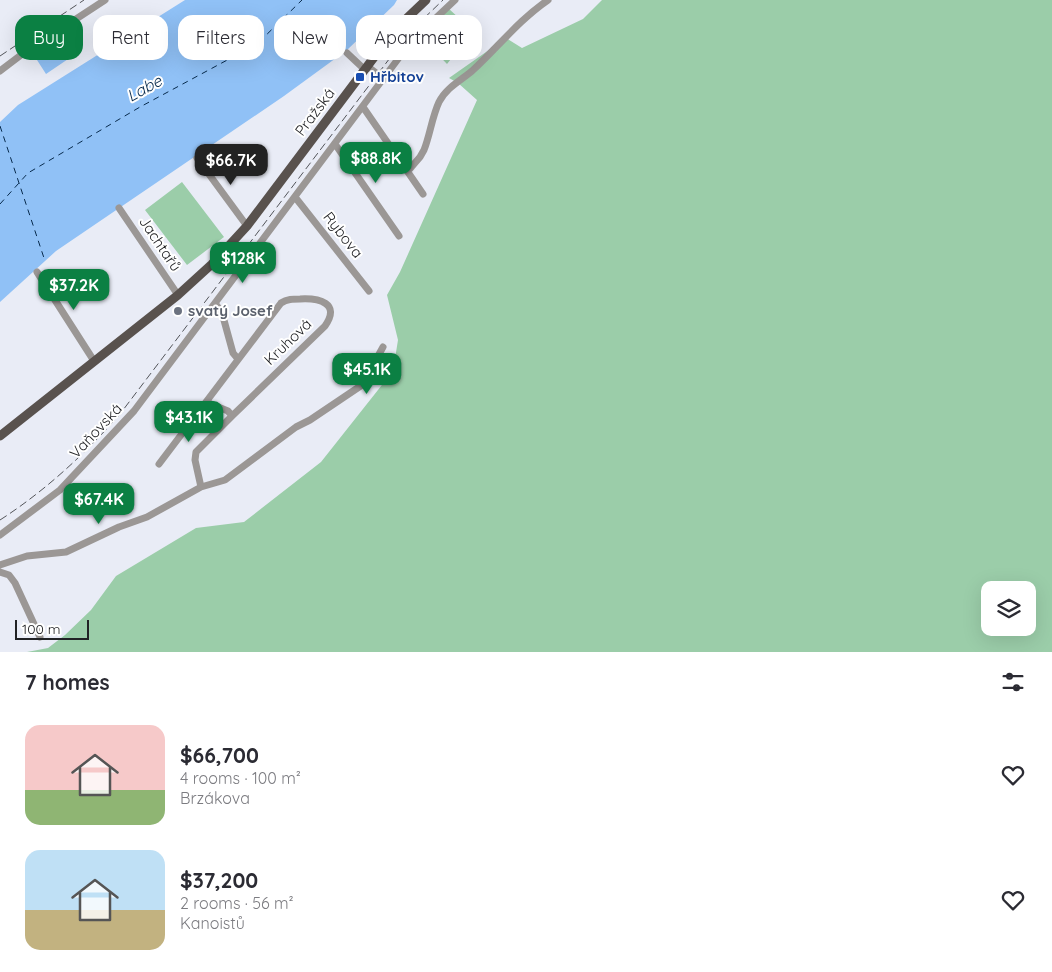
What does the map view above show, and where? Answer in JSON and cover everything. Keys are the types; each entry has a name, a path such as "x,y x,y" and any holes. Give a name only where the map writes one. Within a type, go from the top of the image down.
{"main road":[{"name":"Pražská","path":"0,436 178,295 212,264 247,226 365,68 396,30 426,0"}],"street":[{"path":"0,71 105,0"},
{"name":"Vaňovská","path":"0,534 60,490 122,425 410,44 455,0"},
{"path":"408,171 424,150 439,102 447,91 472,71 520,23 548,0"},
{"path":"347,53 365,68 384,79"},
{"path":"363,107 423,194"},
{"path":"335,144 399,236"},
{"path":"197,158 247,226"},
{"name":"Rybova","path":"295,197 369,291"},
{"name":"Jachtařů","path":"120,208 178,295"},
{"path":"36,272 94,361"},
{"name":"Kruhová","path":"159,464 277,307 284,301 317,299 326,303 329,307 330,315 325,326 196,452 195,460 201,487"},
{"path":"215,303 222,313 233,353 238,359"},
{"path":"0,565 27,556 66,552 147,517 201,487 225,480 296,427 362,386 383,346"},
{"path":"206,402 228,411 232,416"},
{"path":"0,572 9,575 16,583 40,637"}],"green space":[{"path":"602,0 1052,0 1052,652 27,652 48,648 65,635 91,610 116,576 196,528 244,522 321,462 393,371 398,340 387,295 400,272 477,100 458,83 449,78 475,60 482,60 482,55 506,38 522,48 583,19"},
{"path":"448,8 456,15 441,15"},
{"path":"182,182 224,237 187,265 145,210"}],"water":[{"name":"Labe","path":"185,0 397,0 384,15 356,15 356,41 346,51 346,15 274,15 274,60 333,60 284,96 56,251 0,302 0,122 18,105 93,58 93,60 168,60 168,15 161,15"},
{"path":"37,60 67,60 46,74"}],"ferry route":[{"path":"0,204 28,173 140,107 257,44 302,0"},
{"path":"0,126 45,261"}],"railway":[{"path":"0,56 84,0"},
{"path":"0,520 33,497 64,471 120,414 396,50 419,23 443,0"}],"place":[{"name":"Hřbitov","path":"360,77"},
{"name":"svatý Josef","path":"178,311"}]}
